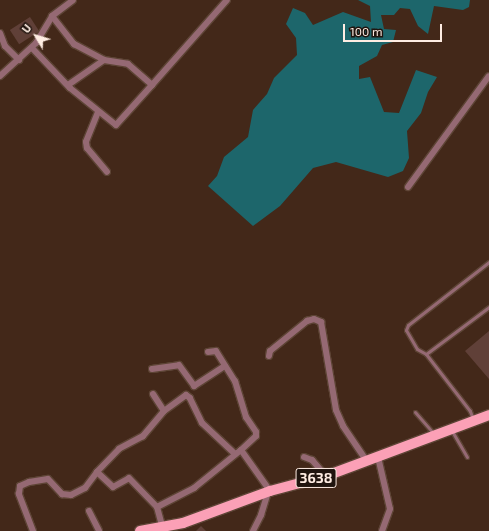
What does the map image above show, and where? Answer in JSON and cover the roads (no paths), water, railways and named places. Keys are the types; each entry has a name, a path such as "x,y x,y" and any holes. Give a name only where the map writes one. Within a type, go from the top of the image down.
{"main road":[{"name":"3638","path":"140,531 162,526 183,527 269,491 326,476 450,428 489,415"}],"street":[{"path":"0,76 32,48 52,16 73,0"},
{"path":"32,48 68,86 98,112 116,125 227,0"},
{"path":"52,16 74,44 104,60 128,64 152,85"},
{"path":"0,33 5,46 19,60"},
{"path":"68,86 104,60"},
{"path":"408,187 489,76"},
{"path":"98,112 86,142 87,148 106,172"},
{"path":"269,356 270,351 307,321 314,318 321,322 336,410 343,426 366,460"},
{"path":"157,507 194,488 256,436 256,432 246,417 235,381 216,351 208,352"},
{"path":"152,369 179,365 194,386 225,366"},
{"path":"152,394 164,411"},
{"path":"33,531 19,494 20,486 29,482 48,479 62,494 71,496 85,488 97,472 119,449 143,436 164,411 187,395 202,423 234,453"},
{"path":"241,450 269,491 261,515 252,531"},
{"path":"304,457 312,460 326,476"},
{"path":"378,457 390,509 382,531"},
{"path":"97,472 113,487 129,478 157,507 162,526"},
{"path":"89,511 99,531"}],"lane":[{"path":"473,420 470,411 426,354 417,349 406,330 408,325 489,262"},
{"path":"426,354 489,307"},
{"path":"415,412 434,434"},
{"path":"450,428 467,457"}],"water":[{"path":"358,0 470,0 469,7 463,10 434,6 428,34 418,26 410,9 400,8 394,15 381,15 384,29 396,30 393,42 382,45 377,56 359,66 359,79 370,77 384,112 399,113 416,70 437,77 428,92 421,113 407,131 409,158 403,171 388,177 336,162 313,168 280,206 253,226 208,186 217,176 224,157 248,137 253,110 267,94 274,78 297,55 296,38 286,24 293,8 305,13 313,25 343,12 371,22 370,6"}]}
